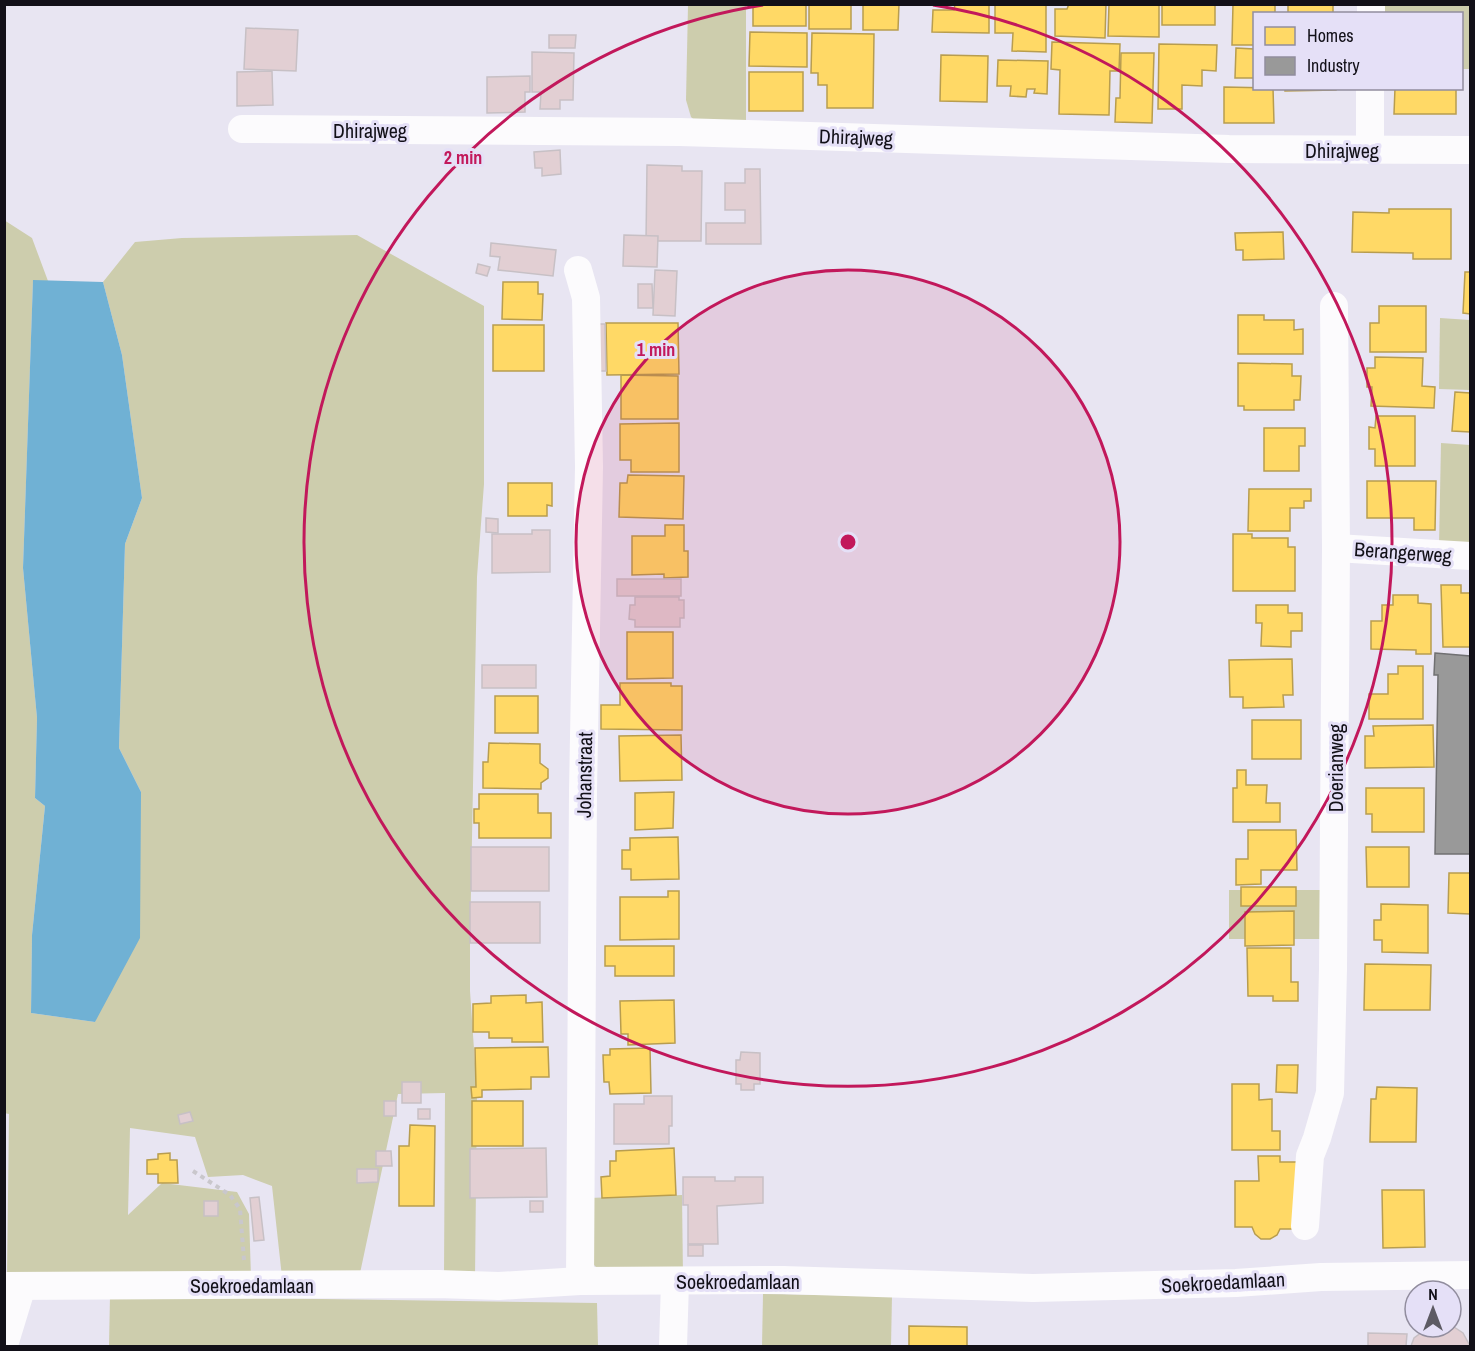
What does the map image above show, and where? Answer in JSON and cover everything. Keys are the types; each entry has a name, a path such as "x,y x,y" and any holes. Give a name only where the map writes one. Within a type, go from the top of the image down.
{"street":[{"path":"1370,90 1370,150"},
{"name":"Dhirajweg","path":"242,129 680,132 1229,149 1470,150"},
{"name":"Johanstraat","path":"578,270 586,298 589,467 583,791 580,1281"},
{"name":"Doerianweg","path":"1305,1226 1310,1156 1330,1094 1336,548 1334,306"},
{"name":"Berangerweg","path":"1336,548 1470,556"},
{"name":"Soekroedamlaan","path":"13,1286 438,1284 499,1286 580,1281 783,1280 1033,1288 1236,1283 1321,1277 1470,1275"},
{"path":"673,1347 675,1282"},
{"path":"4,1345 13,1286"}],"path":[{"path":"193,1171 230,1195 240,1209 246,1285"}],"green space":[{"path":"688,5 746,5 746,126 702,127 691,117 686,100"},
{"path":"1384,5 1470,5 1470,69 1463,69 1463,12 1384,12"},
{"path":"4,220 32,238 48,281 33,281 23,568 37,718 35,798 45,806 32,935 31,1013 95,1022 141,792 119,748 125,544 142,498 122,355 103,282 135,242 182,238 357,235 484,306 484,484 477,577 470,942 470,991 477,1093 475,1278 444,1277 445,1093 398,1094 359,1278 282,1277 272,1186 243,1175 208,1177 195,1137 130,1128 128,1215 162,1183 237,1192 249,1214 251,1277 7,1277 9,1114 4,1113"},
{"path":"1440,318 1470,320 1470,390 1439,389"},
{"path":"1441,443 1470,445 1470,548 1439,546"},
{"path":"1229,890 1323,890 1323,939 1229,939"},
{"path":"682,1195 683,1276 600,1271 594,1265 587,1198"},
{"path":"763,1294 892,1296 891,1346 762,1346"},
{"path":"110,1296 597,1303 598,1346 109,1346"}],"water":[{"path":"33,280 103,282 122,355 142,498 125,544 119,748 141,792 140,938 95,1022 31,1013 32,935 45,806 35,798 37,718 23,568"}],"building: Homes":[{"path":"806,4 806,26 753,26 753,5"},
{"path":"809,4 851,4 851,29 809,29"},
{"path":"863,4 899,4 898,30 863,30"},
{"path":"955,4 989,4 989,33 932,32 933,10 954,10"},
{"path":"995,4 1046,4 1046,52 1012,51 1013,33 995,33"},
{"path":"1069,4 1106,4 1105,38 1055,36 1055,9 1067,9"},
{"path":"1109,4 1159,4 1159,37 1108,36"},
{"path":"1162,4 1215,4 1215,25 1162,25"},
{"path":"1233,4 1275,4 1275,12 1253,12 1253,45 1232,45"},
{"path":"1288,4 1333,4 1333,12 1288,12"},
{"path":"750,32 807,33 807,67 749,66"},
{"path":"812,33 874,34 873,108 827,108 827,85 818,85 818,73 811,73"},
{"path":"1052,42 1120,44 1119,71 1110,71 1109,115 1059,114 1060,70 1051,69"},
{"path":"1159,44 1217,45 1216,71 1202,70 1202,86 1182,85 1182,109 1158,109"},
{"path":"1236,48 1253,49 1253,78 1235,78"},
{"path":"1121,53 1154,53 1152,123 1115,122 1116,98 1120,98"},
{"path":"941,55 988,56 987,102 940,101"},
{"path":"998,60 1048,61 1047,94 1034,93 1035,89 1027,89 1026,97 1010,96 1011,86 997,86"},
{"path":"749,72 803,72 803,111 749,111"},
{"path":"1224,87 1273,90 1274,123 1224,123"},
{"path":"1285,90 1336,90 1285,91"},
{"path":"1395,90 1456,90 1456,114 1394,114"},
{"path":"1389,209 1451,209 1451,259 1413,259 1413,253 1352,252 1353,212 1389,213"},
{"path":"1283,232 1284,259 1243,260 1243,250 1236,250 1235,233"},
{"path":"1465,272 1470,272 1470,314 1463,313"},
{"path":"503,282 538,282 538,294 543,294 542,320 502,319"},
{"path":"1379,306 1426,306 1426,352 1370,352 1370,323 1379,323"},
{"path":"1238,315 1264,315 1264,320 1294,320 1294,330 1303,329 1303,354 1238,354"},
{"path":"606,323 678,323 679,374 607,375"},
{"path":"493,325 544,325 544,371 493,371"},
{"path":"1375,357 1423,358 1422,386 1435,387 1434,408 1371,406 1372,387 1367,387 1367,368 1375,368"},
{"path":"1238,363 1292,364 1292,376 1301,376 1300,400 1294,400 1294,410 1244,410 1244,406 1238,406"},
{"path":"621,375 678,376 678,419 621,419"},
{"path":"1455,392 1470,393 1470,432 1452,431"},
{"path":"1376,416 1415,416 1415,466 1375,466 1375,449 1369,449 1369,427 1375,428"},
{"path":"679,423 679,472 631,472 631,460 620,460 620,424"},
{"path":"1264,428 1305,428 1305,446 1299,446 1299,471 1264,471"},
{"path":"628,475 684,476 683,519 619,517 620,483 627,483"},
{"path":"1367,481 1436,481 1435,530 1414,530 1414,518 1367,518"},
{"path":"508,483 552,483 552,506 547,505 547,516 508,516"},
{"path":"1249,489 1311,489 1311,501 1304,501 1304,508 1290,508 1290,531 1248,531"},
{"path":"665,525 684,525 684,551 688,551 688,577 664,578 664,574 632,575 632,536 665,536"},
{"path":"1233,534 1252,534 1252,538 1288,538 1288,547 1295,547 1295,591 1233,591"},
{"path":"1441,585 1461,585 1461,593 1470,593 1470,647 1443,647"},
{"path":"1393,595 1418,595 1418,603 1431,604 1431,654 1416,654 1416,650 1371,649 1371,621 1382,621 1382,605 1393,605"},
{"path":"1256,605 1288,605 1288,613 1302,613 1302,631 1291,631 1291,647 1261,646 1262,623 1256,623"},
{"path":"627,632 673,632 673,678 627,679"},
{"path":"1292,659 1293,695 1283,695 1284,707 1243,708 1243,697 1230,697 1229,660"},
{"path":"1398,666 1423,666 1423,719 1369,719 1369,694 1388,694 1388,674 1398,674"},
{"path":"620,683 671,683 671,686 682,686 682,730 601,729 601,705 620,705"},
{"path":"495,696 538,696 538,733 495,733"},
{"path":"1252,720 1301,720 1301,759 1252,759"},
{"path":"1433,725 1434,767 1365,768 1365,736 1374,736 1373,726"},
{"path":"681,735 682,780 620,781 619,736"},
{"path":"489,743 540,744 540,763 548,769 548,778 541,783 541,789 483,788 483,762 488,762"},
{"path":"1237,770 1246,770 1246,785 1267,785 1266,803 1280,803 1280,822 1233,822 1233,788 1237,788"},
{"path":"1366,788 1424,788 1424,832 1372,832 1372,814 1366,814"},
{"path":"674,792 673,828 635,830 635,793"},
{"path":"479,794 538,794 538,813 551,813 551,838 479,838 479,823 474,823 474,809 479,809"},
{"path":"1248,830 1296,830 1297,870 1261,870 1261,884 1236,885 1236,859 1248,859"},
{"path":"678,837 679,879 631,880 631,869 622,869 622,850 630,850 630,838"},
{"path":"1366,847 1409,847 1409,887 1367,887"},
{"path":"1449,873 1470,873 1470,914 1448,913"},
{"path":"1241,887 1296,887 1296,906 1241,906"},
{"path":"668,891 679,891 679,939 620,940 620,897 668,897"},
{"path":"1381,904 1428,905 1428,953 1382,952 1382,940 1374,940 1374,920 1381,920"},
{"path":"1294,911 1294,945 1245,946 1245,912"},
{"path":"605,946 674,946 674,976 615,976 615,966 605,966"},
{"path":"1247,948 1291,948 1291,982 1298,982 1298,1001 1273,1001 1273,996 1248,996"},
{"path":"1365,964 1431,965 1430,1010 1364,1010"},
{"path":"526,995 526,1003 542,1002 543,1042 512,1042 512,1038 489,1038 489,1032 473,1032 473,1004 491,1003 491,996"},
{"path":"674,1000 675,1043 628,1045 628,1034 621,1034 620,1001"},
{"path":"548,1047 549,1077 531,1077 531,1089 482,1090 482,1097 472,1098 471,1087 476,1087 475,1048"},
{"path":"650,1048 651,1093 610,1094 609,1082 604,1082 603,1055 610,1055 610,1049"},
{"path":"1277,1065 1298,1065 1297,1093 1276,1092"},
{"path":"1232,1084 1259,1084 1259,1100 1272,1099 1272,1131 1280,1131 1280,1150 1232,1150"},
{"path":"1377,1087 1417,1088 1416,1142 1370,1142 1371,1099 1376,1099"},
{"path":"472,1101 523,1101 523,1146 472,1146"},
{"path":"410,1125 435,1126 434,1206 399,1206 399,1146 409,1146"},
{"path":"674,1148 676,1195 602,1198 601,1177 610,1176 610,1161 616,1161 616,1151"},
{"path":"170,1153 170,1160 177,1160 178,1183 158,1183 158,1174 147,1174 147,1160 158,1159 158,1154"},
{"path":"1258,1156 1280,1156 1280,1162 1299,1162 1299,1229 1280,1229 1277,1235 1270,1239 1261,1239 1252,1227 1235,1227 1235,1181 1259,1181"},
{"path":"1382,1190 1424,1190 1425,1247 1383,1248"},
{"path":"909,1326 967,1327 967,1346 909,1346"}],"building: Industry":[{"path":"1435,653 1470,656 1470,854 1435,854 1438,675 1434,675"}],"building: Other":[{"path":"246,28 298,30 296,71 244,69"},
{"path":"549,35 576,35 575,48 549,48"},
{"path":"532,52 574,53 573,100 560,100 560,109 540,109 541,92 532,92"},
{"path":"272,71 273,105 237,106 237,72"},
{"path":"530,76 530,92 525,92 525,112 487,113 487,77"},
{"path":"560,150 561,174 542,176 542,168 535,168 534,152"},
{"path":"647,165 682,166 682,171 702,171 701,241 646,241"},
{"path":"745,169 760,169 761,244 706,244 706,223 745,223 745,210 725,210 725,183 745,183"},
{"path":"624,235 658,236 657,267 623,266"},
{"path":"491,243 556,250 553,276 498,270 500,257 490,256"},
{"path":"478,264 490,267 487,276 476,273"},
{"path":"655,270 677,271 675,316 653,315"},
{"path":"638,284 652,284 653,308 638,308"},
{"path":"595,324 605,324 606,371 596,371"},
{"path":"486,518 498,519 498,533 486,532"},
{"path":"532,530 550,530 550,572 492,573 492,534 532,534"},
{"path":"617,579 681,579 681,596 617,596"},
{"path":"635,597 679,597 679,600 684,600 684,618 680,618 680,627 635,627 635,620 629,619 630,605 635,605"},
{"path":"482,665 536,665 536,688 482,688"},
{"path":"471,847 549,847 549,891 471,891"},
{"path":"470,902 540,902 540,943 470,943"},
{"path":"741,1052 760,1053 760,1084 754,1084 754,1090 741,1090 741,1084 736,1084 736,1060 740,1060"},
{"path":"402,1082 421,1082 421,1103 402,1103"},
{"path":"644,1096 672,1096 672,1126 669,1126 669,1144 614,1144 614,1104 644,1104"},
{"path":"384,1101 396,1101 396,1116 384,1116"},
{"path":"418,1109 430,1109 430,1119 418,1119"},
{"path":"190,1112 193,1121 180,1124 178,1115"},
{"path":"546,1148 547,1197 470,1198 470,1149"},
{"path":"376,1151 391,1151 392,1166 376,1166"},
{"path":"357,1169 378,1169 378,1182 357,1183"},
{"path":"683,1177 715,1177 715,1181 735,1181 735,1177 763,1177 763,1203 717,1206 718,1244 688,1244 688,1205 683,1205"},
{"path":"259,1197 264,1240 254,1241 250,1198"},
{"path":"204,1201 218,1201 218,1216 204,1216"},
{"path":"530,1201 543,1201 543,1212 530,1212"},
{"path":"688,1245 703,1245 703,1256 688,1256"},
{"path":"1368,1333 1403,1334 1403,1339 1407,1339 1406,1346 1368,1346"},
{"path":"1463,1333 1470,1346 1411,1346 1414,1339 1463,1339"}]}
